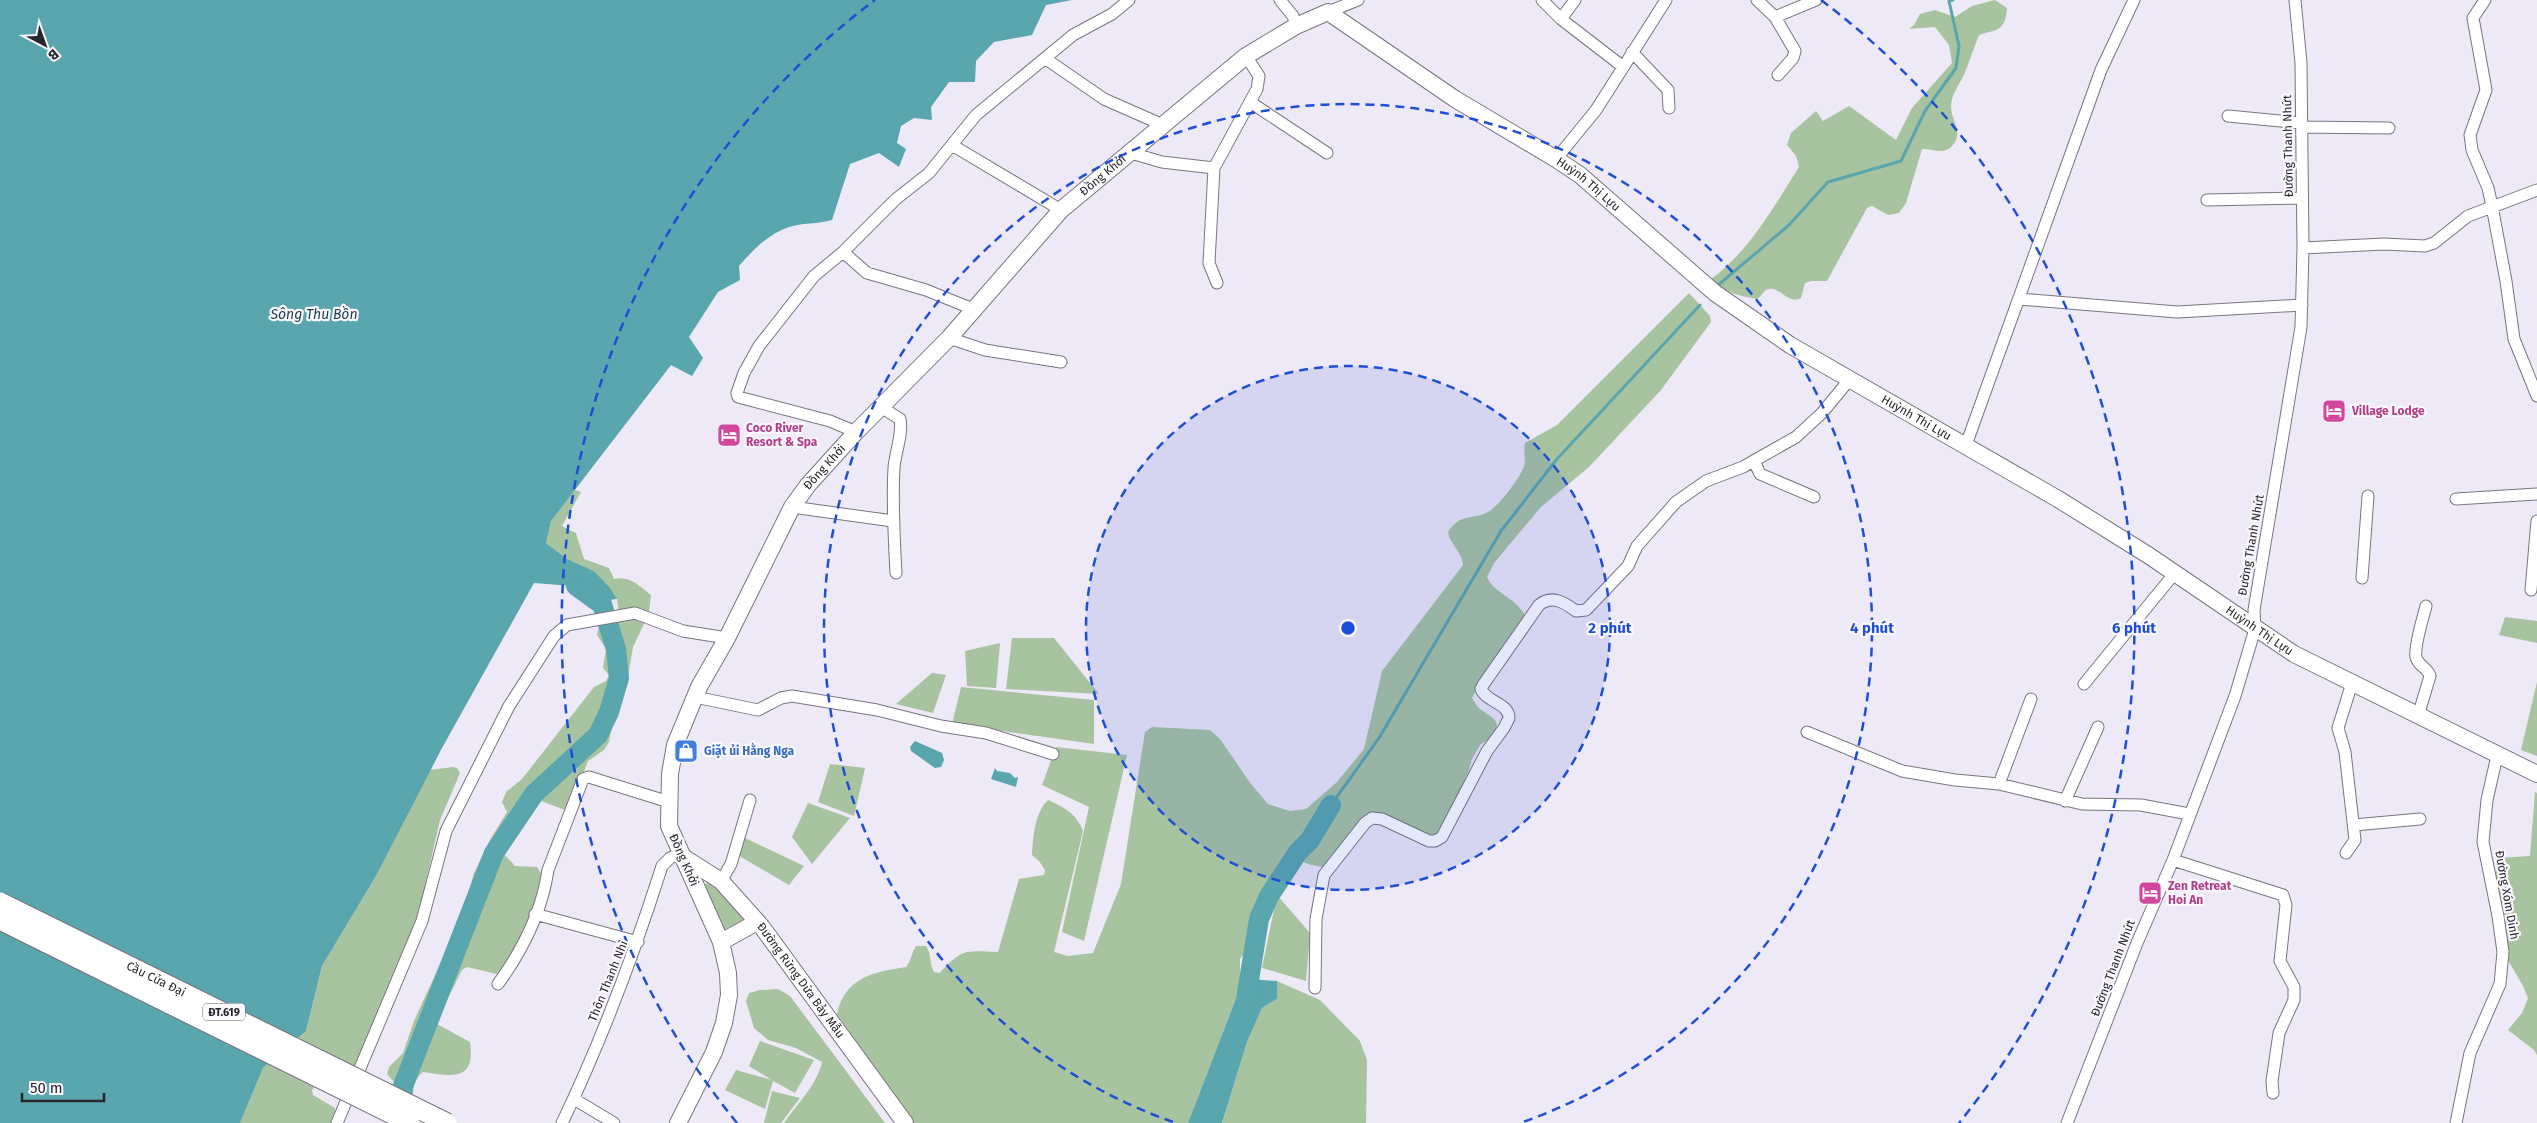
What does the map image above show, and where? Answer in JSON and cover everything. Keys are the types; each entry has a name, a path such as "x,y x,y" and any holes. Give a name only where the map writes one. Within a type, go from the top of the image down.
{"main road":[{"name":"Cầu Cửa Đại","path":"0,902 447,1123"},
{"name":"Cầu Cửa Đại","path":"0,920 410,1123"}],"street":[{"path":"856,432 830,421 745,400 737,393 748,366 773,327 814,276 843,252 896,199 929,173 976,115 1073,35 1112,14 1129,0"},
{"path":"1280,0 1293,16 1296,26"},
{"name":"Đồng Khởi","path":"678,1123 714,1052 724,1023 729,987 721,942 669,826 670,774 675,745 695,697 727,638 792,507 808,485 856,432 949,338 1061,210 1246,56 1296,26 1358,0"},
{"path":"1542,0 1560,19 1622,66"},
{"path":"1560,19 1574,0"},
{"path":"1556,159 1596,110 1622,66 1666,0"},
{"path":"1757,0 1775,17 1795,53 1778,76"},
{"path":"1775,17 1816,0"},
{"path":"1966,445 2101,70 2134,0"},
{"name":"Đường Thanh Nhứt","path":"2067,1123 2137,942 2173,860 2235,696 2255,629 2254,610 2298,350 2302,305 2300,63 2295,0"},
{"path":"2485,0 2473,18 2486,90 2470,135 2472,150 2488,188 2492,206 2514,339 2537,396"},
{"name":"Huỳnh Thị Lựu","path":"1328,12 1455,99 1556,159 1602,193 1727,303 1790,345 2058,499 2294,654 2497,756 2537,774"},
{"path":"1632,52 1668,90 1669,108"},
{"path":"1217,283 1209,263 1214,168 1257,89 1259,76 1246,56"},
{"path":"1046,59 1109,102 1163,125"},
{"path":"1250,102 1327,152"},
{"path":"2228,116 2301,125 2389,128"},
{"path":"952,145 1061,210"},
{"path":"1131,153 1162,162 1214,168"},
{"path":"2303,248 2384,244 2425,246 2434,243 2468,216 2537,190"},
{"path":"2207,200 2302,198"},
{"path":"843,252 867,273 926,290 973,309"},
{"path":"2019,299 2177,312 2302,305"},
{"path":"949,338 985,350 1061,362"},
{"path":"1315,988 1316,920 1325,871 1365,823 1372,818 1382,819 1428,841 1436,841 1442,837 1461,805 1487,751 1509,718 1506,710 1484,695 1483,685 1539,605 1555,600 1563,602 1576,611 1586,610 1628,566 1636,546 1676,502 1706,481 1754,461 1806,429 1850,380"},
{"path":"880,407 900,419 902,426 895,452 893,521 896,573"},
{"path":"1754,461 1760,474 1814,497"},
{"path":"2456,499 2537,494"},
{"path":"2362,578 2368,496"},
{"path":"792,507 893,521"},
{"path":"2531,590 2537,521"},
{"path":"2084,684 2174,574"},
{"path":"2418,716 2430,676 2419,663 2416,655 2426,606"},
{"path":"338,1123 422,921 446,830 508,706 554,636 567,625 635,613 683,631 727,638"},
{"path":"2346,853 2355,840 2344,752 2338,728 2352,683"},
{"path":"695,697 758,710 781,698 792,696 878,710 941,726 986,733 1052,754"},
{"path":"1999,784 2032,699"},
{"path":"2065,801 2098,727"},
{"path":"1807,732 1902,771 1955,780 1999,784 2082,804 2141,805 2189,814"},
{"name":"Đường Xóm Dinh","path":"2456,1123 2470,1053 2500,984 2503,952 2501,934 2484,842 2487,800 2497,756"},
{"path":"498,984 519,955 546,885 548,870 583,779 589,777 669,802"},
{"path":"721,881 731,864 750,800"},
{"path":"2354,825 2420,819"},
{"name":"Đường Rừng Dừa Bảy Mẫu","path":"680,854 721,881 757,922 905,1123"},
{"name":"Thôn Thanh Nhì","path":"562,1123 574,1099 638,942 662,866 670,858 680,854"},
{"path":"2173,860 2283,895 2286,905 2280,961 2294,987 2294,1000 2279,1033 2272,1081 2273,1093"},
{"path":"535,914 638,942"},
{"path":"721,942 757,922"},
{"path":"574,1099 614,1123"}],"green space":[{"path":"1995,0 2007,8 2006,16 2002,26 1979,35 1964,75 1954,94 1951,107 1957,132 1955,142 1944,151 1922,149 1906,203 1899,213 1888,215 1872,206 1867,208 1827,281 1805,283 1801,298 1796,300 1787,297 1775,289 1766,290 1757,299 1743,296 1727,291 1711,279 1737,256 1760,228 1799,167 1796,156 1787,145 1791,133 1816,111 1823,121 1849,106 1896,140 1912,108 1952,63 1949,45 1935,27 1909,29 1914,25 1920,14 1935,10 1955,17 1972,6"},
{"path":"1689,293 1710,316 1711,322 1661,390 1589,467 1541,507 1494,563 1487,577 1490,583 1516,604 1526,617 1472,698 1480,709 1495,720 1497,725 1496,734 1480,745 1472,759 1468,773 1438,838 1374,819 1329,868 1311,865 1289,857 1266,889 1253,913 1246,938 1246,951 1240,959 1240,988 1188,1123 914,1123 837,1014 841,1002 854,984 872,974 906,967 916,946 926,946 934,972 940,973 954,959 965,953 979,951 998,952 1019,879 1044,875 1045,870 1032,855 1037,818 1048,800 1059,805 1074,816 1083,831 1054,952 1068,956 1093,953 1121,884 1145,732 1152,727 1210,730 1220,739 1251,784 1268,804 1290,811 1306,809 1337,782 1364,749 1382,671 1463,565 1461,556 1451,541 1448,532 1462,519 1482,515 1492,509 1503,498 1522,471 1525,464 1525,443 1557,425"},
{"path":"575,490 581,492 562,526 576,533 584,559 609,568 614,579 629,580 651,595 649,613 633,647 628,676 616,705 609,742 604,750 588,761 570,808 565,810 533,798 519,818 504,854 515,866 537,867 543,878 539,897 527,925 502,971 497,974 467,967 462,970 437,1024 470,1042 471,1055 469,1065 465,1071 459,1074 443,1075 423,1072 414,1086 413,1115 391,1097 394,1082 387,1074 389,1067 403,1053 414,1021 461,918 474,873 491,838 507,812 502,802 506,792 522,779 594,687 606,681 609,675 603,668 606,649 597,635 599,626 620,619 617,599 594,571 567,559 546,543 551,520"},
{"path":"2505,617 2537,621 2537,643 2499,635"},
{"path":"1012,638 1054,638 1099,694 1006,689"},
{"path":"1000,643 996,688 967,686 965,651"},
{"path":"932,673 946,675 933,713 896,704"},
{"path":"2537,682 2537,756 2521,750"},
{"path":"961,687 1094,700 1094,744 952,724"},
{"path":"1056,747 1127,755 1084,941 1062,932 1089,807 1042,785"},
{"path":"830,764 865,768 854,816 818,802"},
{"path":"457,768 460,773 440,820 419,912 351,1086 316,1085 312,1090 313,1095 335,1108 334,1123 240,1123 263,1068 306,1031 322,966 376,876 430,770"},
{"path":"2535,792 2537,793 2537,1055 2534,1050 2508,1030 2522,1013 2528,998 2508,960 2499,900 2492,876 2497,870 2498,858 2530,856"},
{"path":"808,803 850,818 812,864 792,837"},
{"path":"743,837 804,866 789,885 736,854"},
{"path":"712,880 747,919 723,930 704,885"},
{"path":"1277,895 1310,933 1306,981 1262,968"},
{"path":"1277,981 1320,1000 1360,1041 1367,1060 1366,1123 1222,1123 1247,1042 1262,1008 1277,999"},
{"path":"778,989 790,996 885,1123 784,1123 816,1079 822,1062 796,1048 768,1040 754,1028 746,1001 749,993"},
{"path":"760,1041 814,1060 795,1093 773,1081 765,1109 725,1090 736,1070 772,1080 749,1066"},
{"path":"772,1091 800,1098 781,1123 764,1123"}],"water":[{"name":"Sông Thu Bồn","path":"0,0 1072,0 1046,5 1032,35 994,42 976,61 975,82 949,82 931,107 932,120 914,118 901,126 897,143 906,149 899,167 879,153 850,164 832,220 794,226 781,230 767,238 739,266 740,280 718,292 689,337 703,358 692,376 671,365 551,521 546,543 567,559 594,571 610,588 617,599 587,603 572,586 534,583 442,748 376,876 322,966 306,1031 263,1068 240,1123 0,1123"},
{"path":"915,741 942,753 944,760 941,767 935,768 911,751 910,747"},
{"path":"995,768 997,771 1010,773 1015,778 1018,777 1016,787 991,779"},
{"path":"1250,979 1277,981 1277,999 1262,1008 1247,1042 1222,1123 1188,1123 1240,988"}],"waterway":[{"path":"1717,286 1789,225 1828,182 1901,161 1925,111 1956,68 1959,46 1949,1 1953,0"},
{"path":"1331,805 1379,738 1501,531 1557,459 1700,305"},
{"path":"400,1118 403,1086 494,853 534,794 598,735 609,712 619,678 616,649 601,601 601,604 576,586"},
{"path":"1245,1005 1259,919 1269,896 1298,852 1310,840 1331,805"}],"place":[{"name":"Village Lodge","path":"2334,411"},
{"name":"Coco River Resort & Spa","path":"729,435"},
{"name":"Giặt ủi Hằng Nga","path":"686,751"},
{"name":"Zen Retreat Hoi An","path":"2150,893"}]}
